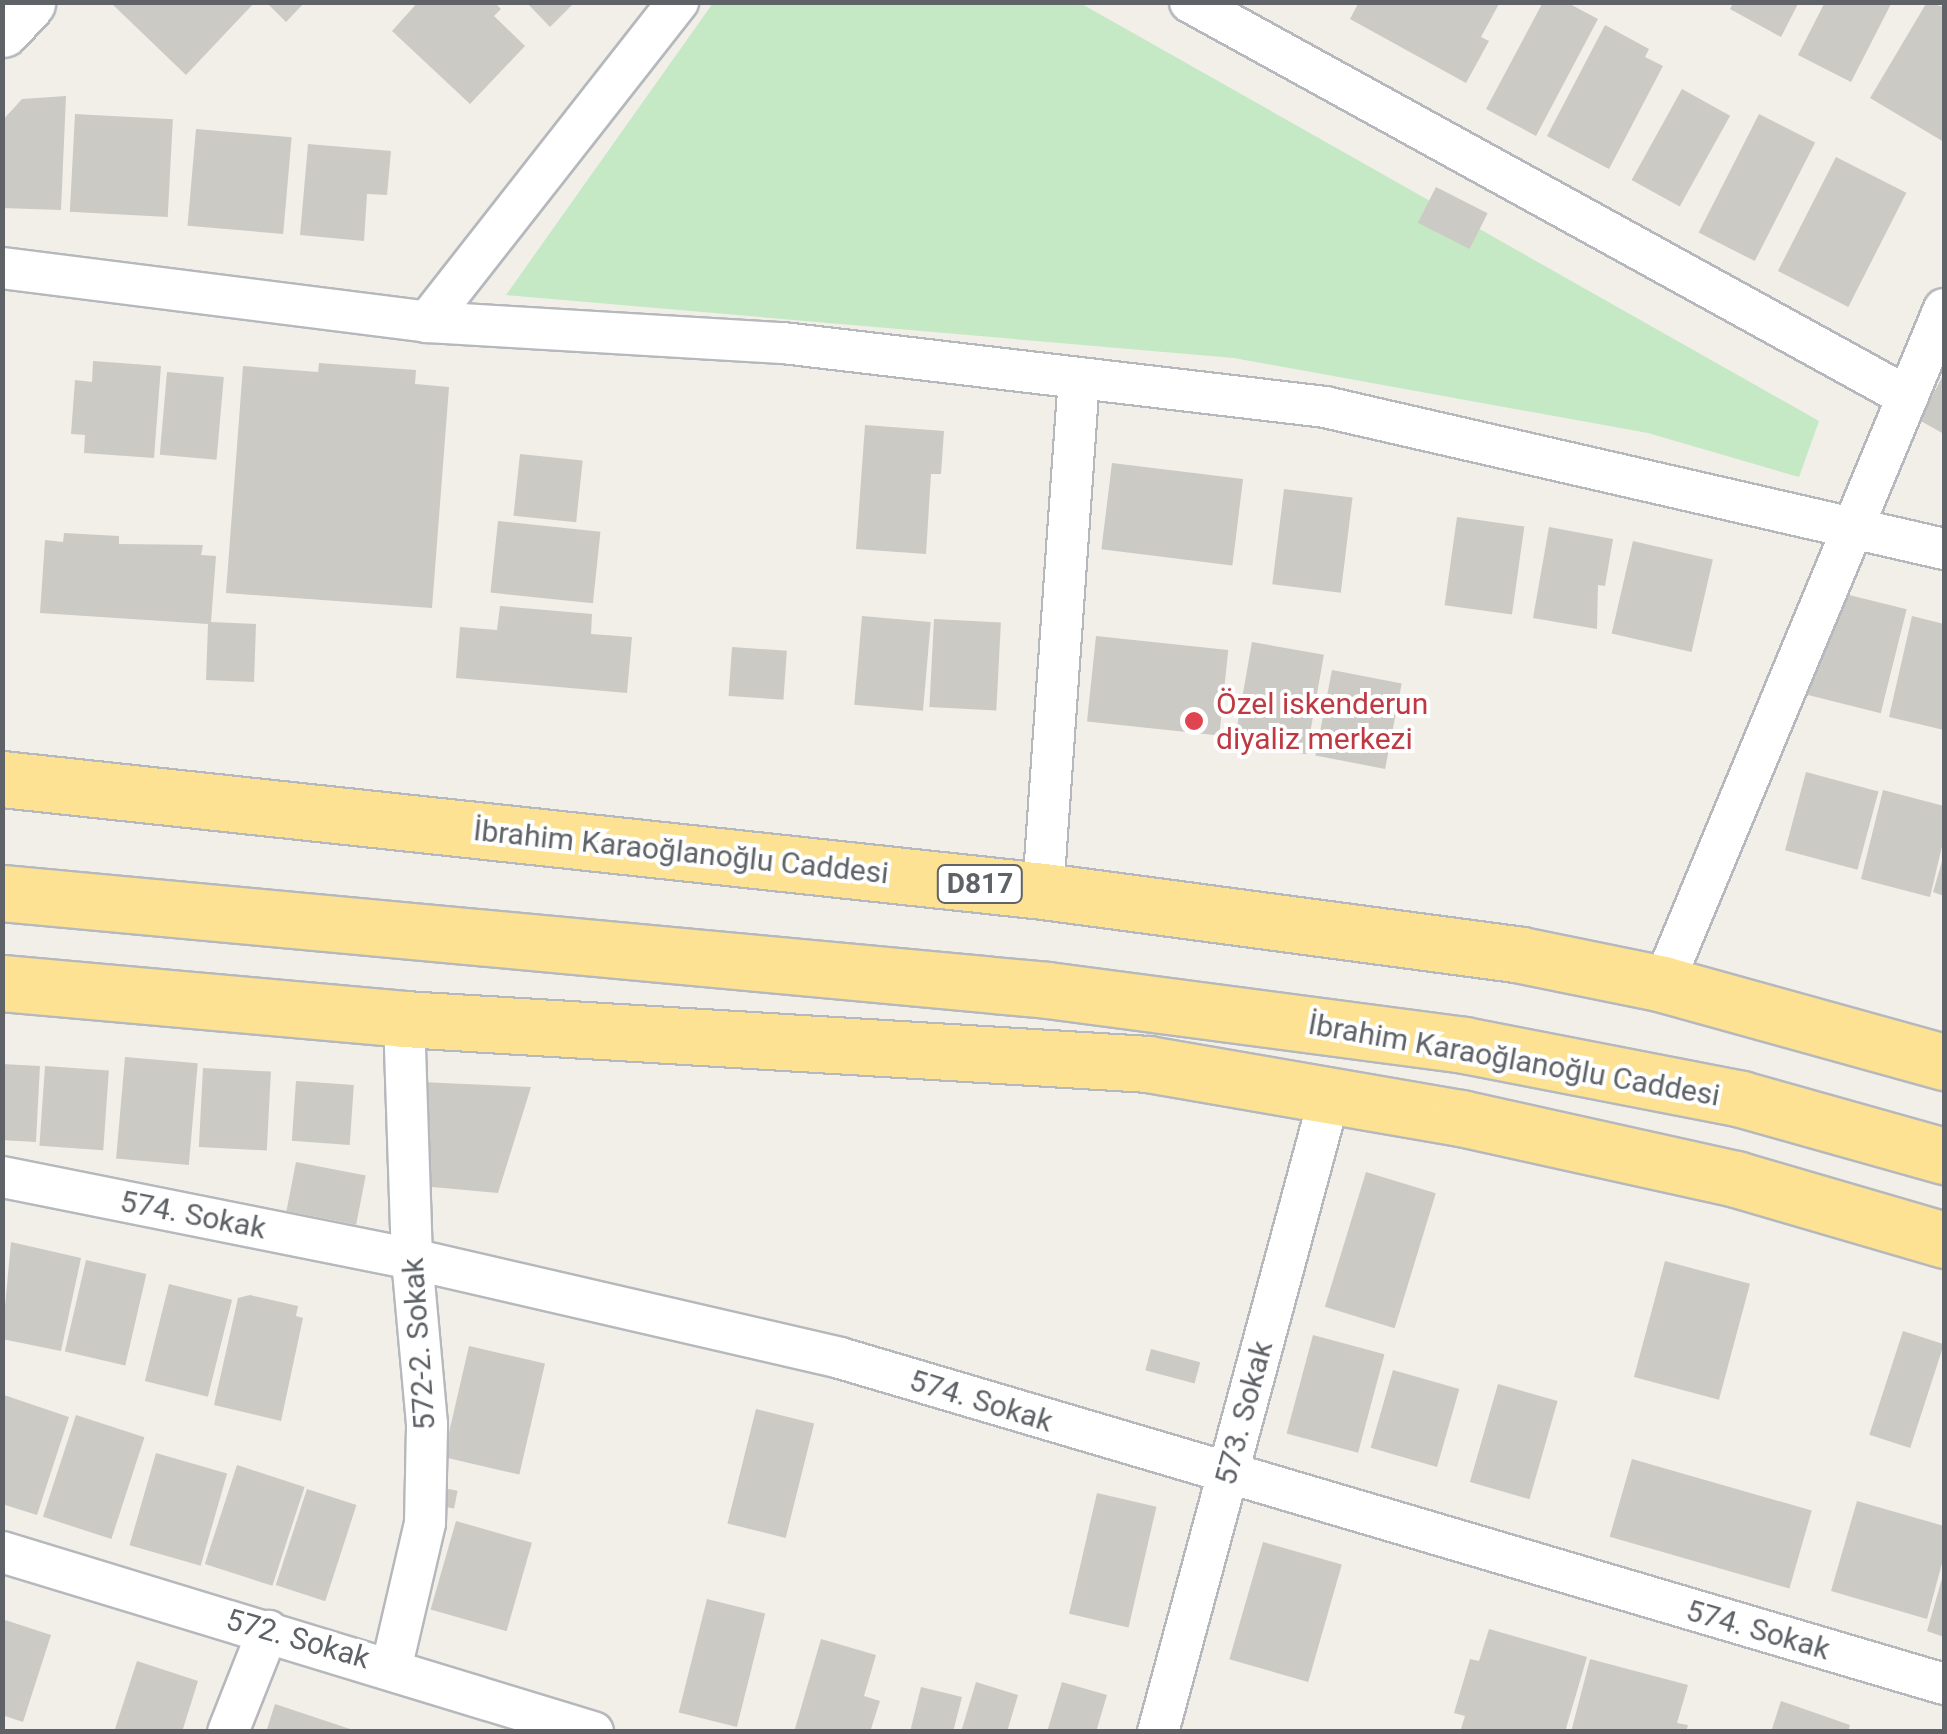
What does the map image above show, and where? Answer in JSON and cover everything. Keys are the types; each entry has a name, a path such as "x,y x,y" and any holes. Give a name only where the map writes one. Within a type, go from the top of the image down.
{"highway":[{"name":"İbrahim Karaoğlanoğlu Caddesi","path":"2,779 1043,891 1521,955 1663,984 1944,1062"},
{"name":"İbrahim Karaoğlanoğlu Caddesi","path":"2,893 1048,990 1464,1045 1742,1098 1944,1156"},
{"path":"2,982 404,1020 1148,1064 1330,1095 1736,1178 1944,1240"}],"street":[{"path":"2,29 27,2"},
{"path":"427,322 678,2"},
{"path":"1190,2 1908,396"},
{"path":"2,268 427,322 783,343 1324,407 1854,524 1944,549"},
{"path":"1663,984 1944,309"},
{"path":"1043,891 1079,378"},
{"name":"572-2. Sokak","path":"392,1666 425,1523 427,1424 412,1258 404,1020"},
{"name":"573. Sokak","path":"1158,1732 1330,1095"},
{"name":"574. Sokak","path":"2,1177 412,1258 840,1358 1944,1684"},
{"name":"572. Sokak","path":"2,1552 392,1666 593,1732"},
{"path":"228,1732 268,1631"}],"green space":[{"path":"713,3 1080,3 1819,421 1799,477 1648,433 1234,358 506,295"}],"building":[{"path":"110,2 255,2 186,75"},
{"path":"266,2 305,2 286,22"},
{"path":"418,2 494,2 501,9 494,16 525,46 470,104 392,31"},
{"path":"526,2 575,2 550,27"},
{"path":"1359,2 1500,2 1481,37 1489,41 1466,83 1350,19"},
{"path":"1543,2 1566,2 1598,19 1536,136 1486,109"},
{"path":"1734,2 1799,2 1781,37 1730,9"},
{"path":"1825,2 1892,2 1851,82 1798,55"},
{"path":"1927,2 1944,7 1944,142 1870,98"},
{"path":"1605,25 1649,49 1645,57 1663,66 1609,169 1547,136"},
{"path":"1682,89 1730,116 1680,207 1632,180"},
{"path":"66,96 61,210 2,208 2,121 22,99"},
{"path":"75,114 173,119 168,217 70,212"},
{"path":"1759,114 1815,143 1755,261 1699,233"},
{"path":"196,129 292,137 283,234 188,226"},
{"path":"308,144 391,151 387,195 367,194 364,241 300,235"},
{"path":"1836,157 1906,193 1848,307 1778,271"},
{"path":"1436,187 1488,213 1470,249 1418,223"},
{"path":"93,361 161,366 154,458 84,453 85,435 71,434 75,380 92,382"},
{"path":"319,363 416,370 415,384 449,387 432,608 226,593 243,366 318,372"},
{"path":"167,372 224,377 217,460 160,455"},
{"path":"1944,374 1944,434 1919,420"},
{"path":"865,425 944,431 941,474 931,474 926,554 856,549"},
{"path":"520,454 583,461 576,522 514,516"},
{"path":"1112,463 1243,479 1232,565 1101,549"},
{"path":"1284,489 1352,497 1341,593 1272,584"},
{"path":"1457,517 1524,526 1512,615 1445,605"},
{"path":"498,521 600,532 593,603 490,593"},
{"path":"1549,527 1613,539 1605,586 1598,585 1597,629 1533,618"},
{"path":"64,533 119,536 119,544 203,545 201,555 216,556 211,622 256,624 254,682 206,680 208,624 40,613 45,540 63,542"},
{"path":"1633,541 1713,559 1692,652 1612,634"},
{"path":"1829,590 1907,609 1881,713 1803,694"},
{"path":"500,606 592,614 591,634 632,637 627,693 456,678 460,627 497,630"},
{"path":"862,616 931,622 923,711 854,705"},
{"path":"1912,616 1944,624 1944,730 1889,717"},
{"path":"934,619 1001,623 996,710 929,707"},
{"path":"1096,636 1228,650 1219,735 1087,722"},
{"path":"1252,642 1324,655 1306,754 1234,741"},
{"path":"732,647 787,651 783,700 729,696"},
{"path":"1332,670 1402,684 1385,769 1315,755"},
{"path":"1806,772 1878,791 1857,870 1785,850"},
{"path":"1883,790 1944,806 1944,838 1930,897 1861,879"},
{"path":"1944,858 1944,896 1933,892"},
{"path":"125,1057 198,1063 189,1165 116,1159"},
{"path":"2,1064 40,1066 36,1142 2,1140"},
{"path":"45,1066 109,1070 103,1150 39,1146"},
{"path":"203,1068 271,1072 267,1150 199,1147"},
{"path":"296,1081 354,1085 350,1145 292,1141"},
{"path":"421,1082 531,1087 498,1193 432,1187"},
{"path":"296,1162 366,1176 356,1225 286,1211"},
{"path":"1366,1172 1436,1193 1395,1328 1325,1307"},
{"path":"11,1242 81,1258 61,1351 2,1339"},
{"path":"86,1260 146,1274 125,1366 65,1352"},
{"path":"1665,1261 1750,1284 1719,1400 1634,1377"},
{"path":"169,1284 232,1300 208,1397 145,1381"},
{"path":"250,1295 298,1306 296,1316 303,1318 281,1421 214,1405 238,1298"},
{"path":"1903,1331 1944,1344 1910,1448 1869,1435"},
{"path":"1313,1335 1384,1354 1358,1453 1287,1434"},
{"path":"469,1346 545,1364 519,1475 443,1457"},
{"path":"1151,1349 1200,1362 1195,1383 1145,1370"},
{"path":"1393,1370 1459,1389 1437,1467 1371,1448"},
{"path":"1498,1384 1558,1401 1529,1499 1470,1482"},
{"path":"4,1395 69,1417 37,1515 2,1504"},
{"path":"756,1409 814,1424 786,1538 727,1523"},
{"path":"76,1415 144,1437 111,1539 43,1517"},
{"path":"156,1453 227,1473 201,1566 130,1545"},
{"path":"1632,1459 1812,1511 1789,1588 1610,1537"},
{"path":"237,1465 305,1487 272,1586 205,1564"},
{"path":"433,1486 458,1491 454,1508 430,1504"},
{"path":"307,1489 356,1505 325,1601 276,1585"},
{"path":"1097,1493 1156,1507 1129,1628 1069,1614"},
{"path":"1857,1501 1944,1526 1944,1556 1927,1619 1831,1591"},
{"path":"456,1521 532,1543 507,1631 431,1609"},
{"path":"1263,1542 1342,1565 1308,1682 1229,1659"},
{"path":"1944,1575 1944,1637 1927,1631"},
{"path":"707,1599 765,1614 737,1727 679,1713"},
{"path":"2,1619 51,1635 23,1722 2,1715"},
{"path":"1489,1629 1587,1657 1565,1732 1460,1732 1465,1716 1454,1713 1470,1659 1479,1661"},
{"path":"821,1639 876,1655 864,1696 880,1701 870,1732 794,1732"},
{"path":"1590,1659 1688,1685 1677,1723 1688,1725 1686,1732 1571,1732"},
{"path":"137,1661 198,1681 182,1732 114,1732"},
{"path":"976,1682 1018,1695 1007,1732 961,1732"},
{"path":"1062,1682 1107,1695 1096,1732 1047,1732"},
{"path":"921,1687 962,1697 953,1732 910,1732"},
{"path":"1781,1701 1850,1725 1848,1732 1771,1732"},
{"path":"275,1704 356,1731 356,1732 266,1732"}],"place":[{"name":"Özel iskenderun diyaliz merkezi","path":"1194,721"}]}
